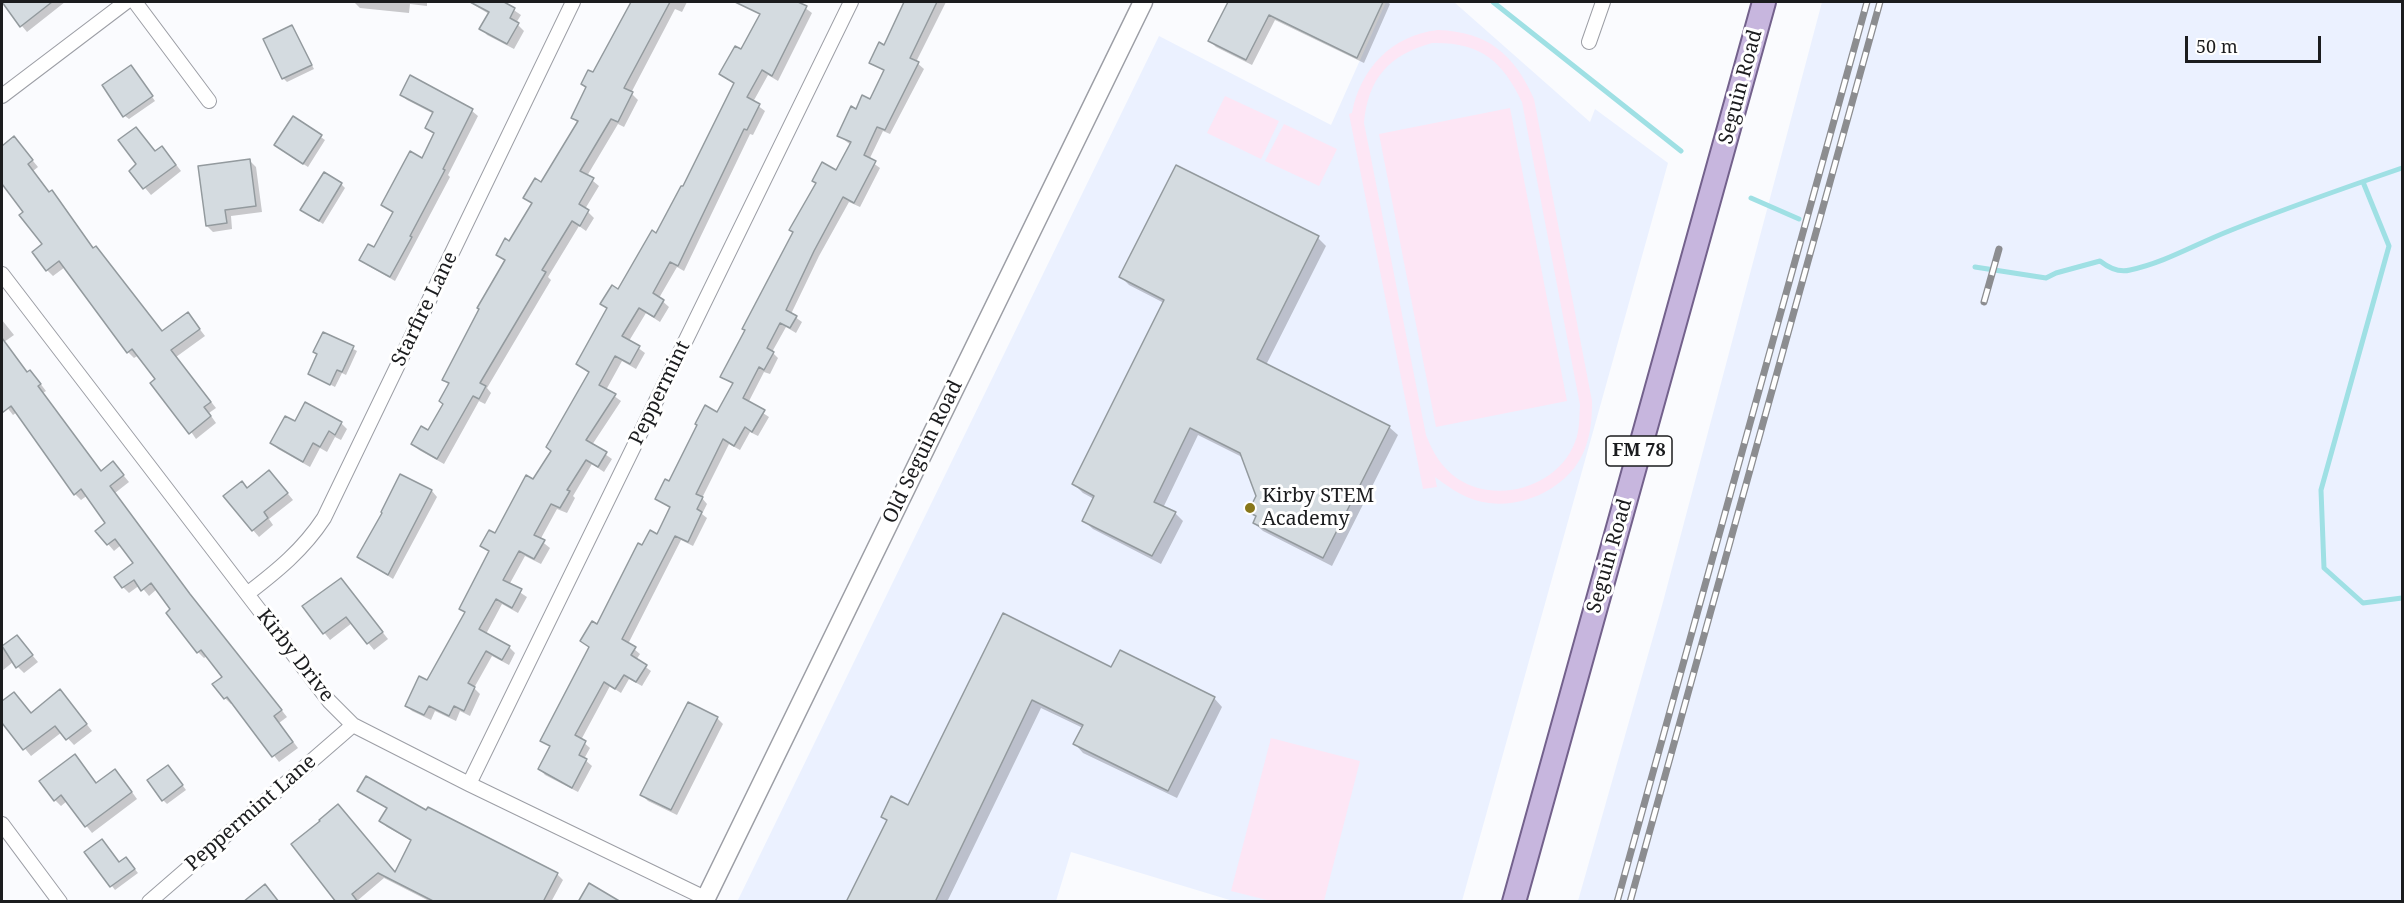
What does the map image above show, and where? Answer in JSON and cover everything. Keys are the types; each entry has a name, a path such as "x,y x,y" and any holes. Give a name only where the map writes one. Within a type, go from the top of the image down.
{"main road":[{"name":"Seguin Road","path":"1515,902 1764,2"}],"street":[{"path":"2,96 126,2"},
{"path":"135,2 209,101"},
{"name":"Starfire Lane","path":"247,594 303,548 324,518 573,2"},
{"name":"Peppermint","path":"469,784 851,2"},
{"name":"Old Seguin Road","path":"705,900 1143,2"},
{"path":"1588,42 1603,2"},
{"name":"Kirby Drive","path":"2,274 329,701 353,725 705,900"},
{"name":"Peppermint Lane","path":"150,902 353,725"},
{"path":"2,824 60,902"}],"shaded area":[{"name":"Kirby STEM Academy","path":"1386,2 1454,2 1590,122 1595,109 1668,163 1462,901 1233,901 1071,852 1056,901 737,902 1159,36 1331,125"},
{"path":"1822,2 2402,2 2402,901 1578,901 1663,602"},
{"path":"1438,30 1456,32 1471,35 1497,48 1518,70 1534,99 1592,401 1592,414 1590,432 1584,451 1568,475 1545,492 1517,502 1503,504 1474,500 1435,477 1437,487 1423,489 1349,114 1352,113 1362,82 1381,57 1406,39","holes":["1432,43 1464,46 1488,56 1506,75 1522,102 1580,405 1577,437 1567,457 1556,470 1526,487 1508,490 1474,487 1458,479 1439,460 1426,435 1364,123 1370,93 1383,71 1404,54 1417,48"]},
{"path":"1225,96 1279,121 1261,159 1207,133"},
{"path":"1510,108 1567,401 1436,427 1379,134"},
{"path":"1284,124 1337,149 1319,186 1265,161"},
{"path":"1271,738 1360,761 1324,901 1271,901 1231,891"}],"building":[{"path":"2,2 52,2 20,27"},
{"path":"470,2 504,2 515,8 510,18 519,23 507,44 479,29 489,12"},
{"path":"631,2 670,2 624,88 633,92 618,122 611,119 580,171 594,178 579,204 589,210 580,226 572,221 542,270 546,272 480,383 486,386 479,399 473,396 437,459 411,444 421,426 428,430 443,404 439,401 449,383 442,380 479,309 477,308 505,260 496,255 505,238 509,241 532,203 523,198 535,178 541,182 578,121 571,118 586,87 581,84 588,70 593,72"},
{"path":"735,2 798,2 807,6 772,76 762,70 747,97 760,104 747,130 744,129 678,266 670,262 653,293 664,300 654,317 639,308 622,336 640,346 630,364 615,356 599,385 616,394 586,440 607,452 598,467 586,460 567,490 570,491 560,508 551,504 534,535 545,540 534,559 519,551 503,580 522,589 512,608 496,599 479,629 510,646 502,660 486,651 468,683 475,687 464,711 454,706 449,716 429,706 424,715 405,706 419,676 427,680 465,612 459,609 489,551 480,546 489,530 495,533 526,475 533,479 551,451 546,447 589,372 576,364 607,308 600,304 612,285 618,289 652,230 656,233 683,186 734,83 719,74 735,46 741,49 760,14"},
{"path":"904,2 937,2 910,58 919,62 885,130 877,127 864,155 876,161 854,203 843,197 814,251 786,310 797,316 790,328 780,323 767,348 774,352 764,370 759,367 743,398 765,410 752,432 745,427 734,446 723,439 696,494 703,497 697,509 702,512 688,542 675,536 622,639 636,647 631,655 647,665 636,682 624,675 615,689 604,682 575,735 586,741 579,755 587,759 572,788 538,769 550,746 540,741 589,647 580,641 592,621 597,624 638,543 642,545 650,530 657,534 670,507 655,499 665,479 669,481 705,405 717,412 733,383 720,377 745,330 742,329 793,232 789,230 816,183 812,181 822,162 836,170 851,142 837,136 851,106 856,109 862,95 870,99 884,70 869,63 879,42 884,45"},
{"path":"1228,2 1383,2 1357,58 1269,15 1246,60 1208,41"},
{"path":"292,25 312,65 282,79 263,39"},
{"path":"131,65 153,96 123,117 102,85"},
{"path":"410,75 473,109 443,169 445,170 410,236 412,237 390,277 359,260 368,244 374,247 393,212 381,205 410,151 422,158 434,133 425,128 433,112 400,95"},
{"path":"293,116 322,135 303,164 274,145"},
{"path":"136,127 155,151 162,146 176,165 143,189 129,171 136,164 118,140"},
{"path":"14,136 33,160 28,164 49,192 52,190 93,248 96,246 162,331 188,312 200,329 171,350 211,402 204,407 211,416 189,434 150,383 155,379 132,349 127,353 59,261 46,271 32,252 42,244 19,215 23,212 2,184 2,146"},
{"path":"250,159 256,206 225,210 227,223 206,226 198,166"},
{"path":"1176,165 1319,236 1257,359 1390,426 1323,558 1253,523 1256,516 1248,512 1256,496 1240,453 1190,428 1154,502 1176,512 1152,556 1082,521 1094,496 1072,484 1164,300 1119,277"},
{"path":"324,172 342,183 319,221 300,210"},
{"path":"323,332 354,346 342,372 337,370 330,385 308,374 317,354 313,352"},
{"path":"2,338 27,372 30,370 41,384 38,386 101,471 113,461 124,475 110,486 190,594 282,710 274,716 293,742 272,757 227,697 224,699 212,684 222,677 201,650 197,653 166,613 170,609 151,583 141,591 134,580 122,588 114,577 133,563 115,539 107,545 95,531 105,523 81,489 74,495 11,406 2,413"},
{"path":"305,402 342,422 335,435 329,431 320,447 313,443 303,462 270,443 285,416 295,421"},
{"path":"269,470 288,493 264,512 268,518 252,531 223,496 242,481 247,488"},
{"path":"400,474 432,490 388,575 357,557 382,513"},
{"path":"341,578 383,632 367,644 346,617 323,634 302,606"},
{"path":"1003,613 1111,667 1120,650 1215,697 1168,791 1073,744 1083,725 1032,700 935,902 846,902 887,820 881,817 891,796 908,805"},
{"path":"17,635 33,655 16,668 2,646"},
{"path":"60,689 87,724 66,740 55,726 23,750 2,723 2,701 14,692 31,713"},
{"path":"688,702 718,717 671,810 640,795"},
{"path":"75,754 96,783 115,769 132,792 85,827 61,795 54,801 39,781"},
{"path":"168,765 183,785 162,801 147,780"},
{"path":"366,776 426,810 428,807 558,873 543,902 435,902 378,873 352,894 358,902 336,902 291,844 338,804 395,872 411,840 379,821 387,808 357,791"},
{"path":"102,839 119,862 126,857 135,869 110,887 84,852"},
{"path":"589,883 621,902 578,902"},
{"path":"265,884 279,902 243,902"}],"waterway":[{"path":"1493,2 1681,151"},
{"path":"1975,267 2046,278 2100,261 2122,271 2143,267 2272,214 2402,168"},
{"path":"2363,182 2389,246 2321,490 2324,568 2363,603 2402,598"},
{"path":"1751,198 1799,219"}],"railway":[{"path":"1617,902 1867,2"},
{"path":"1630,902 1880,2"},
{"path":"1984,302 1999,249"}],"place":[{"name":"Kirby STEM Academy","path":"1250,508"}]}
